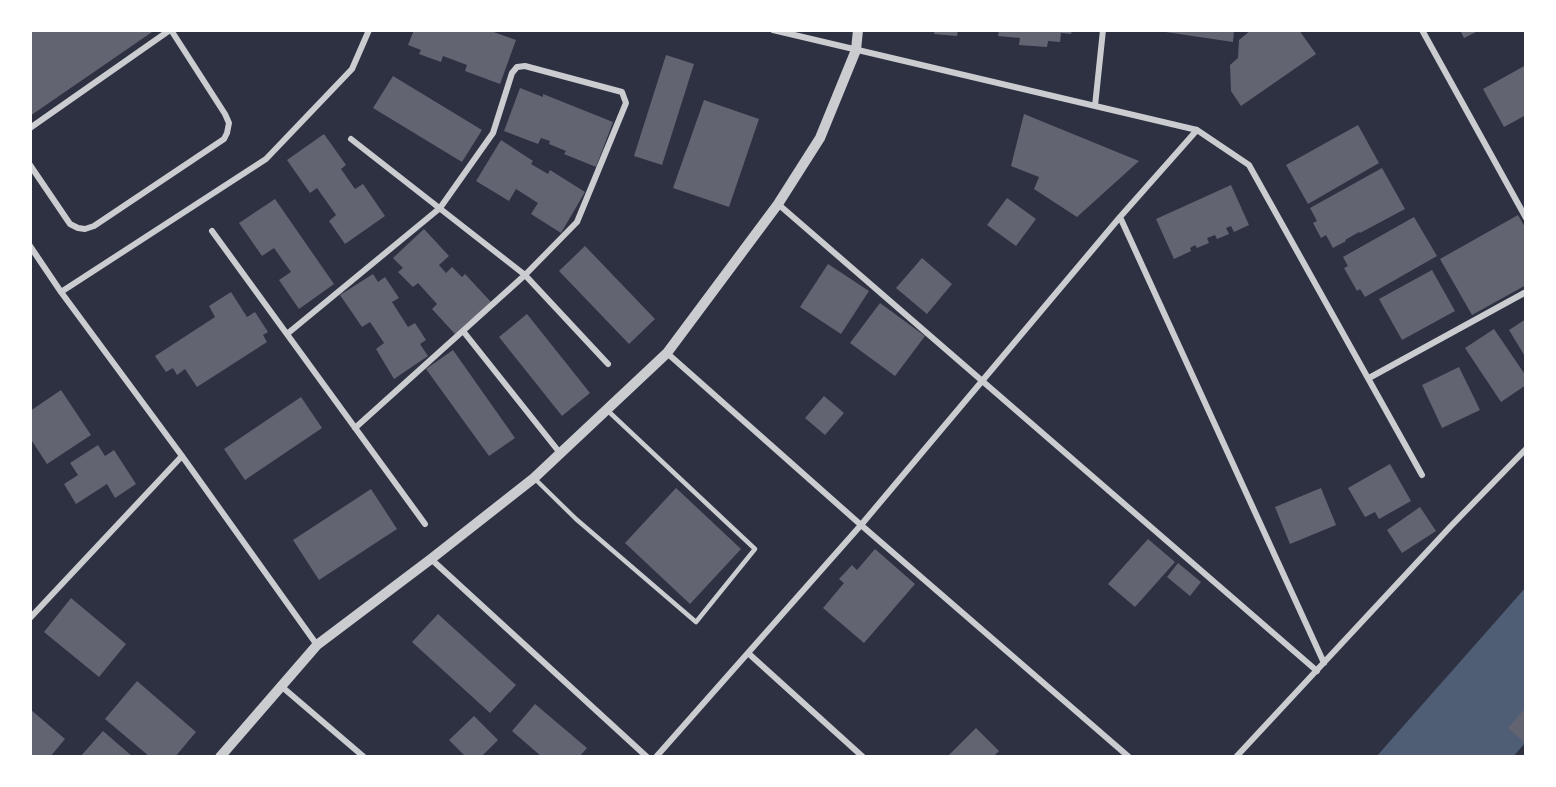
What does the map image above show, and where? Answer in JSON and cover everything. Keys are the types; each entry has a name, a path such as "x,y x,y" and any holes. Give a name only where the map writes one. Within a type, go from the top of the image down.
{"street":[{"path":"30,128 170,30 229,123 224,139 94,226 85,229 70,224 30,165"},
{"path":"61,292 266,159 351,69 369,30"},
{"path":"773,30 1197,130 1249,165 1422,475"},
{"path":"220,757 317,645 431,560 534,478 667,353 778,204 820,138 856,50 858,30"},
{"path":"1095,106 1103,30"},
{"path":"1422,30 1526,218"},
{"path":"287,334 440,208 493,132 512,73 517,67 525,66 622,92 626,103 578,222 525,274 356,428"},
{"path":"656,757 861,525 1120,217 1197,130"},
{"path":"351,139 525,274 608,364"},
{"path":"778,204 1317,672"},
{"path":"1120,217 1324,663"},
{"path":"212,231 425,524"},
{"path":"30,246 317,645"},
{"path":"1369,378 1526,292"},
{"path":"463,331 560,453"},
{"path":"667,353 1129,757"},
{"path":"1236,757 1450,526 1526,449"},
{"path":"30,618 182,456"},
{"path":"431,560 647,757"},
{"path":"748,653 864,757"},
{"path":"281,686 364,757"}],"lane":[{"path":"534,478 576,519 696,622 755,549 606,410"}],"water":[{"path":"1526,587 1526,742 1513,757 1376,757"}],"building":[{"path":"30,30 155,30 30,116"},
{"path":"414,30 473,30 478,32 488,30 516,40 500,84 465,71 467,65 443,56 441,62 419,54 421,50 408,45"},
{"path":"935,30 958,30 957,36 934,34"},
{"path":"999,30 1072,30 1071,34 1061,33 1060,42 1048,41 1047,47 1019,45 1020,38 998,36"},
{"path":"1152,30 1234,30 1233,42"},
{"path":"1251,30 1299,30 1316,54 1241,106 1231,91 1230,65 1238,58 1239,40"},
{"path":"1460,30 1480,30 1464,38"},
{"path":"666,55 694,64 662,165 634,156"},
{"path":"1526,65 1526,115 1504,127 1483,89"},
{"path":"393,76 482,130 462,162 373,108"},
{"path":"520,88 543,97 543,94 613,122 596,167 564,154 566,151 549,144 550,141 541,138 538,144 504,131"},
{"path":"704,100 759,119 729,207 673,188"},
{"path":"1024,114 1139,161 1077,217 1034,189 1039,177 1011,166"},
{"path":"1358,125 1379,163 1308,204 1286,165"},
{"path":"324,134 346,165 341,169 355,189 363,184 385,216 345,244 329,221 336,215 317,188 310,193 287,160"},
{"path":"501,140 533,161 531,164 548,174 550,170 585,192 561,233 531,214 538,203 516,189 509,201 476,181"},
{"path":"1382,168 1405,209 1333,248 1326,235 1321,238 1313,223 1317,221 1310,208"},
{"path":"1231,185 1249,225 1234,232 1231,226 1226,228 1229,234 1217,239 1215,235 1207,238 1209,243 1197,248 1195,245 1190,248 1191,251 1174,259 1156,219"},
{"path":"1007,198 1036,219 1016,246 987,225"},
{"path":"275,199 334,284 299,309 279,280 291,272 274,248 262,256 239,223"},
{"path":"1518,215 1526,229 1526,285 1472,315 1440,259"},
{"path":"1414,217 1437,256 1365,297 1360,289 1357,291 1344,268 1348,266 1343,257"},
{"path":"424,229 449,256 439,265 446,273 452,267 462,277 465,274 491,302 455,334 432,309 437,304 418,283 413,287 398,272 403,268 393,258"},
{"path":"585,246 655,319 629,344 559,271"},
{"path":"922,258 952,284 927,314 896,288"},
{"path":"828,264 869,291 841,334 800,307"},
{"path":"1432,270 1455,311 1402,340 1379,299"},
{"path":"373,274 378,282 385,277 399,298 392,302 408,327 415,323 426,340 420,344 428,356 394,379 376,349 384,343 370,322 362,327 340,295"},
{"path":"231,292 247,317 255,312 268,332 263,335 267,342 197,387 185,369 177,375 173,368 166,372 155,356 215,317 209,306"},
{"path":"880,303 925,336 895,376 850,343"},
{"path":"527,314 590,393 562,416 499,337"},
{"path":"1526,319 1526,358 1509,330"},
{"path":"1494,329 1526,376 1526,385 1501,402 1465,348"},
{"path":"453,350 515,438 489,456 426,369"},
{"path":"1459,367 1480,410 1442,428 1422,385"},
{"path":"61,390 91,435 47,464 30,438 30,411"},
{"path":"824,396 844,413 825,435 805,418"},
{"path":"301,397 322,428 245,480 224,449"},
{"path":"98,445 105,456 114,450 136,484 115,498 107,484 76,504 64,484 78,475 70,463"},
{"path":"1390,464 1411,501 1379,519 1375,512 1365,517 1348,488"},
{"path":"676,488 741,549 690,604 625,543"},
{"path":"1321,488 1336,525 1290,544 1275,507"},
{"path":"371,489 397,529 319,580 293,540"},
{"path":"1420,507 1436,531 1402,553 1387,530"},
{"path":"1148,539 1175,562 1135,607 1108,584"},
{"path":"875,549 915,584 864,643 823,608 844,583 839,579 852,565 857,570"},
{"path":"1178,563 1201,582 1190,596 1167,577"},
{"path":"71,598 126,644 99,677 44,632"},
{"path":"438,614 516,685 490,713 412,642"},
{"path":"137,681 196,732 175,757 150,757 105,719"},
{"path":"535,704 587,748 579,757 542,757 512,731"},
{"path":"1526,707 1526,744 1508,728"},
{"path":"30,709 65,739 50,757 30,757"},
{"path":"474,716 498,740 481,757 466,757 449,740"},
{"path":"976,728 999,751 993,757 947,757"},
{"path":"103,731 133,757 80,757"}]}
